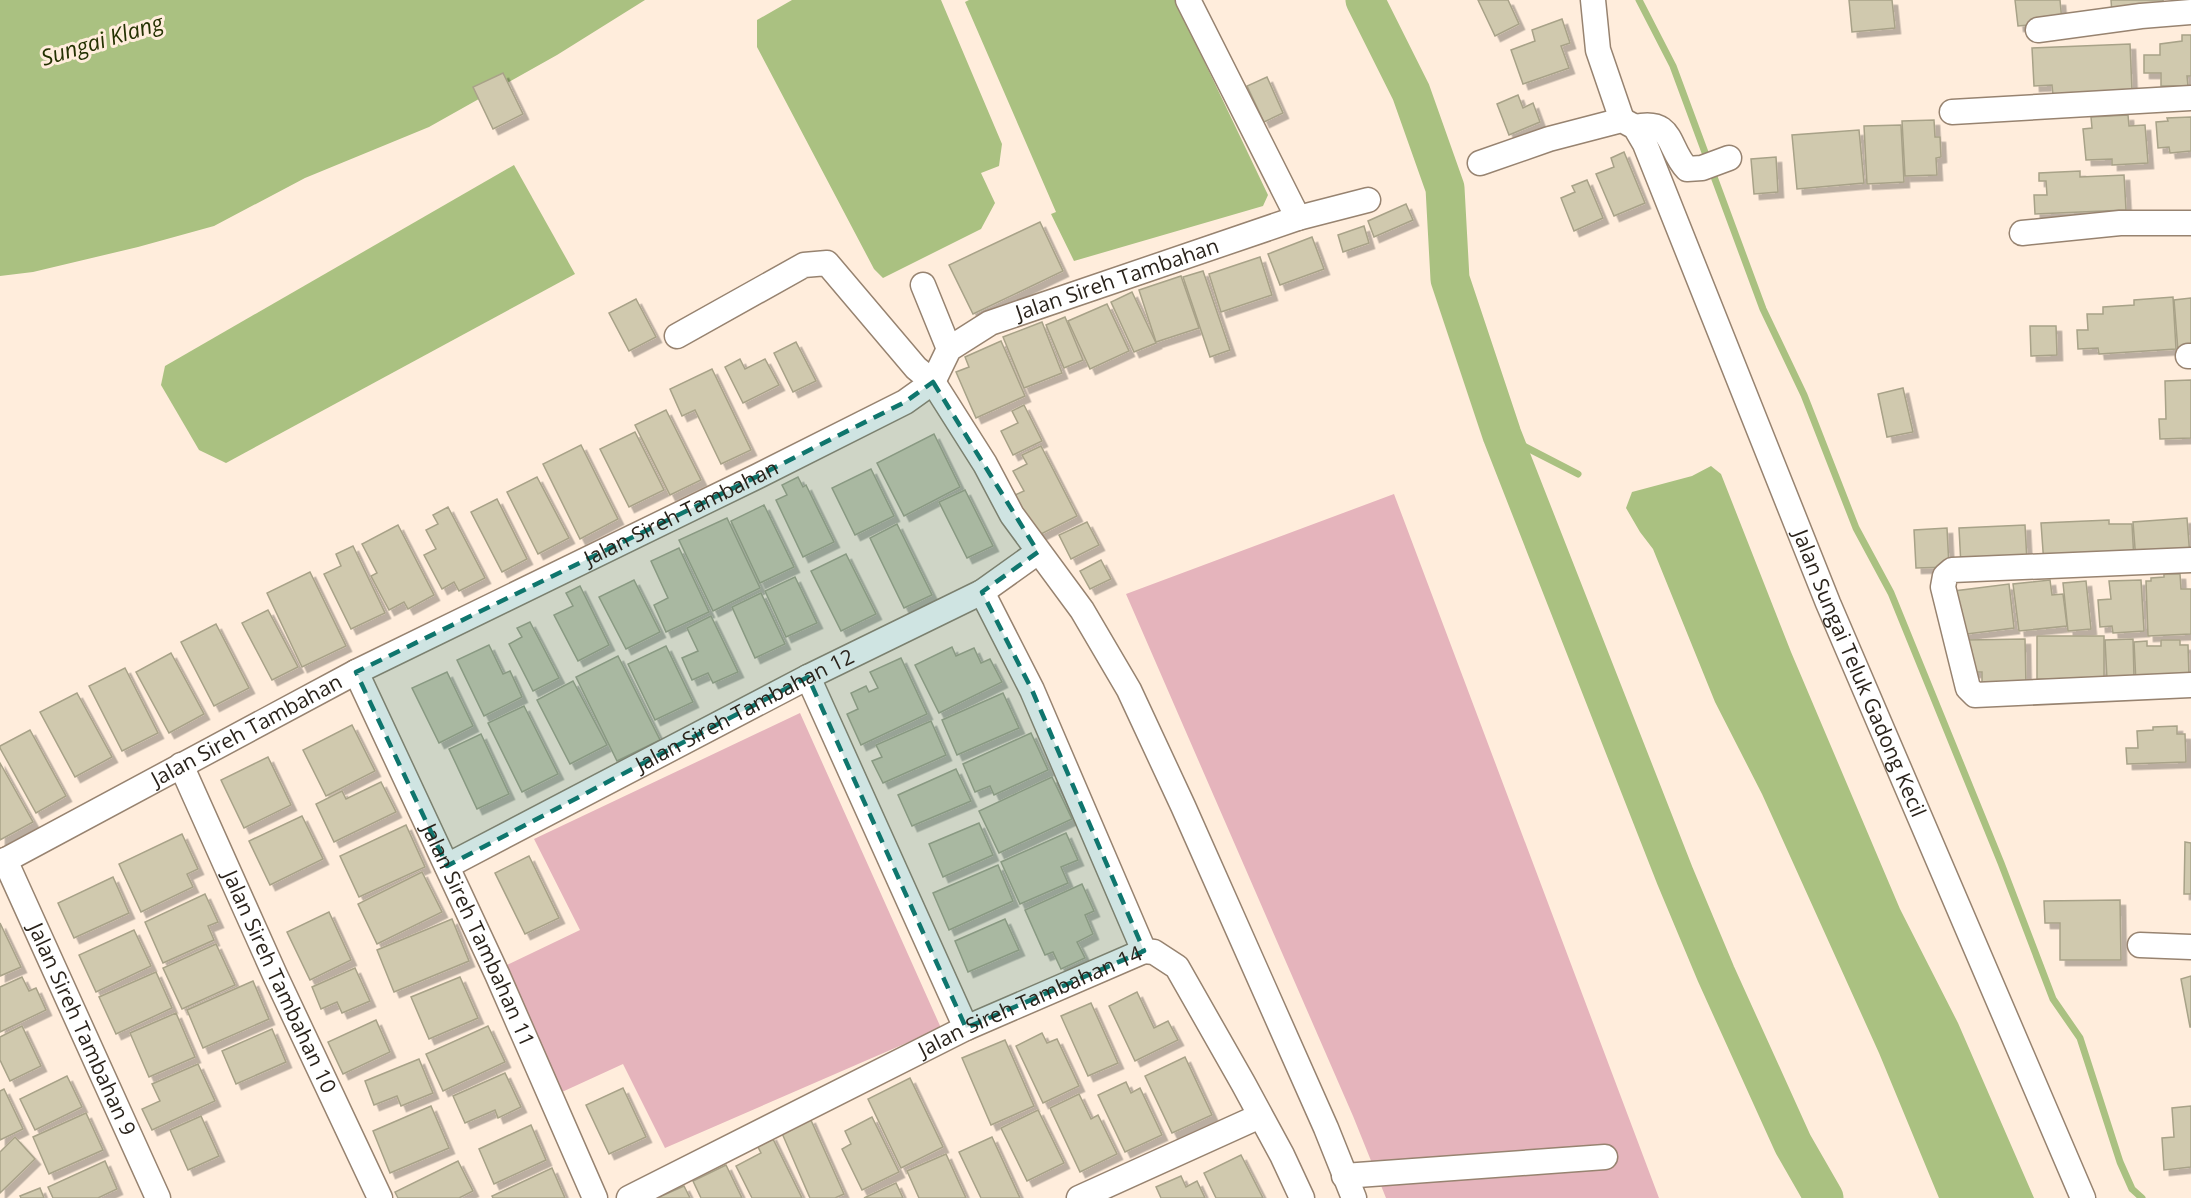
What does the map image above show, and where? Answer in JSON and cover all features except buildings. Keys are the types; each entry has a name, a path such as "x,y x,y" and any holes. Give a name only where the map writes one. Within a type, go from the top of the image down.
{"street":[{"path":"1188,0 1298,219"},
{"name":"Jalan Sungai Teluk Gadong Kecil","path":"1593,0 1598,50 1634,130 1828,603 2084,1198"},
{"path":"2038,30 2141,16 2191,12"},
{"path":"1952,112 2191,98"},
{"path":"1479,163 1549,139 1634,130 1645,125 1656,125 1664,130 1681,163 1687,169 1702,168 1729,158"},
{"name":"Jalan Sireh Tambahan","path":"3,861 356,672 905,402 933,382 949,349 990,323 1298,219 1368,200"},
{"path":"2022,232 2120,223 2191,223"},
{"path":"677,336 804,265 827,263 916,368 933,382 985,464 1012,515 1082,610 1129,690 1321,1118 1353,1198"},
{"path":"923,285 949,349"},
{"name":"Jalan Sireh Tambahan 12","path":"447,866 808,677 982,592 1038,552"},
{"path":"2191,560 1952,570 1945,576 1943,587 1968,688 1975,695 2191,685"},
{"name":"Jalan Sireh Tambahan 14","path":"629,1198 966,1028 1144,951 1032,690 982,592"},
{"name":"Jalan Sireh Tambahan 11","path":"356,672 497,974 595,1198"},
{"path":"808,677 966,1028"},
{"name":"Jalan Sireh Tambahan 10","path":"181,765 275,975 380,1198"},
{"name":"Jalan Sireh Tambahan 9","path":"3,861 158,1198"},
{"path":"2140,945 2191,947"},
{"path":"1144,951 1154,952 1177,967 1260,1116 1302,1198"},
{"path":"1079,1198 1260,1116"},
{"path":"1344,1176 1605,1157"}],"highlighted area":[{"path":"933,382 1038,552 982,592 1032,690 1144,951 966,1028 808,677 447,866 356,672 758,476 905,402"}],"shaded area":[{"path":"1394,494 1659,1198 1386,1198 1353,1116 1126,594"},
{"path":"800,713 941,1028 665,1148 623,1064 562,1092 505,966 580,930 534,839"}],"water":[{"name":"Sungai Klang","path":"0,0 645,0 557,55 429,127 305,178 214,226 33,272 0,276"},
{"path":"792,0 941,0 1002,144 999,166 981,173 995,203 981,229 883,278 874,269 757,47 757,20"},
{"path":"969,0 1175,0 1268,195 1263,206 1074,261 1051,214 1056,212 965,2"},
{"path":"514,165 575,274 226,463 199,450 161,385 165,366"},
{"path":"1711,466 1721,474 1791,652 1900,909 1958,1023 2034,1198 1939,1198 1879,1053 1762,794 1715,702 1653,549 1626,508 1632,492 1692,476"}],"waterway":[{"path":"1365,0 1411,92 1445,188 1450,279 1502,435 1675,876 1716,974 1793,1144 1824,1198"},
{"path":"1639,0 1673,66 1763,309 1804,395 1856,528 1891,593 2001,863 2053,999 2080,1038 2120,1162 2132,1189 2142,1198"},
{"path":"1502,435 1578,474"}]}
